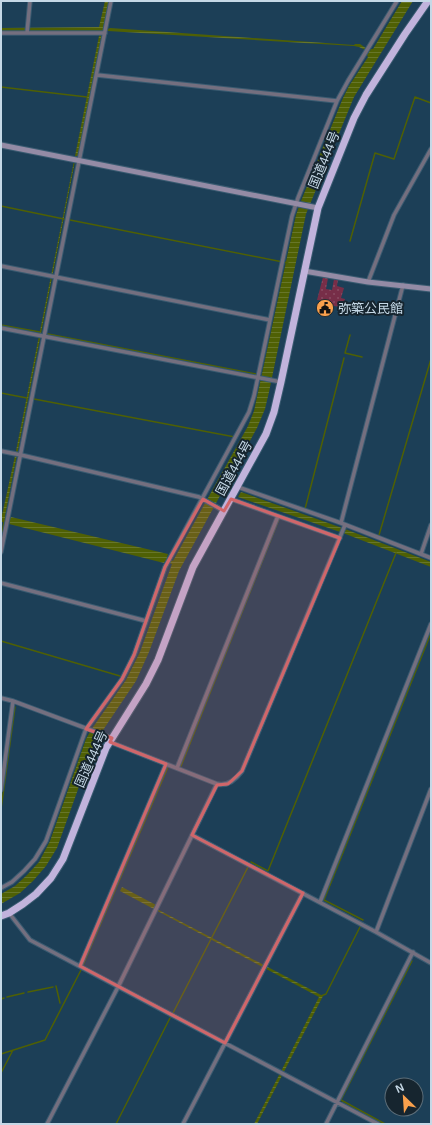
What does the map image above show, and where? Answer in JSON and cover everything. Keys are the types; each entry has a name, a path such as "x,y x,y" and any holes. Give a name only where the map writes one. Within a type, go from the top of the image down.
{"highway":[{"name":"国道444号","path":"1,916 9,913 36,894 51,878 64,859 111,740 146,684 158,660 193,567 221,509 232,498 266,434 274,412 277,381 304,271 315,207 354,118 366,95 425,2"}],"street":[{"path":"28,31 30,1"},
{"path":"1,552 18,454 53,276 111,1"},
{"path":"1,888 12,882 24,871 35,859 46,841 79,746 87,729 122,680 134,655 168,562 204,499 249,412 259,377 282,262 297,202 337,101 348,80 397,1"},
{"path":"1,34 28,31 105,33"},
{"path":"96,75 337,101"},
{"path":"1,144 297,202 315,207"},
{"path":"368,282 394,215 431,149"},
{"path":"1,266 270,320"},
{"path":"304,271 368,282 431,289"},
{"path":"1,698 13,701 104,735 111,740 166,764 217,784 228,784 242,771 340,536 404,286"},
{"path":"1,328 277,381"},
{"path":"1,451 204,499 221,509"},
{"path":"237,488 431,558"},
{"path":"232,498 278,516 340,536"},
{"path":"177,768 278,516"},
{"path":"421,554 431,525"},
{"path":"1,584 146,621"},
{"path":"320,902 431,624"},
{"path":"1,790 13,701"},
{"path":"80,966 166,764"},
{"path":"47,1124 118,987 217,784"},
{"path":"376,932 431,789"},
{"path":"192,835 320,902 431,963"},
{"path":"183,1124 303,893"},
{"path":"9,913 30,940 378,1124"},
{"path":"326,1124 413,952"}],"highlighted area":[{"path":"203,499 224,511 231,499 340,538 242,771 228,784 217,785 192,835 303,893 225,1043 80,966 166,764 110,742 112,738 86,729 122,679 134,655 165,567"}],"shaded area":[{"path":"105,1 109,1 103,28 106,30 110,28 354,45 360,44 370,51 373,49 402,1 413,1 354,97 306,214 269,392 265,409 257,428 179,571 149,652 136,681 95,742 57,848 46,866 33,881 20,893 1,904 1,894 15,886 27,875 39,862 50,841 86,739 126,680 140,652 172,564 165,561 164,563 9,524 10,522 1,522 1,515 15,456 100,31 26,30 24,32 1,32 1,28 99,27","holes":["104,30 354,46 369,52 367,55 368,57 343,98 296,215 254,411 248,426 173,561 167,557 168,554 11,517 10,519 6,518 5,516 76,156 78,156 102,34"]},
{"path":"323,277 328,278 326,289 332,290 334,279 338,280 337,286 344,288 341,298 345,299 343,308 326,304 327,301 317,300"},
{"path":"241,492 345,529 431,562 431,567 343,533 238,497"},
{"path":"122,887 156,905 155,908 323,996 257,1124 254,1124 319,997 120,891"}],"waterway":[{"path":"1,87 87,97"},
{"path":"350,241 375,153 394,159 415,97 431,103"},
{"path":"1,206 64,219"},
{"path":"70,220 288,263"},
{"path":"1,325 40,332"},
{"path":"48,334 256,374"},
{"path":"350,335 345,353 362,357"},
{"path":"305,509 344,358"},
{"path":"379,535 431,359"},
{"path":"1,393 27,398"},
{"path":"34,399 235,437"},
{"path":"181,766 279,519"},
{"path":"1,539 4,522"},
{"path":"251,862 268,871 396,553"},
{"path":"363,920 324,900 431,633"},
{"path":"1,641 120,676"},
{"path":"1,809 15,707"},
{"path":"83,965 168,767"},
{"path":"173,1013 248,867"},
{"path":"321,996 326,994 360,927"},
{"path":"385,1124 341,1100 412,961"},
{"path":"1,1054 45,1040 81,970"},
{"path":"56,986 60,1003"},
{"path":"28,992 53,987"},
{"path":"7,997 24,993"},
{"path":"116,1124 170,1018"},
{"path":"1,1073 13,1050"}],"place":[{"name":"弥築公民館","path":"325,308"}]}
